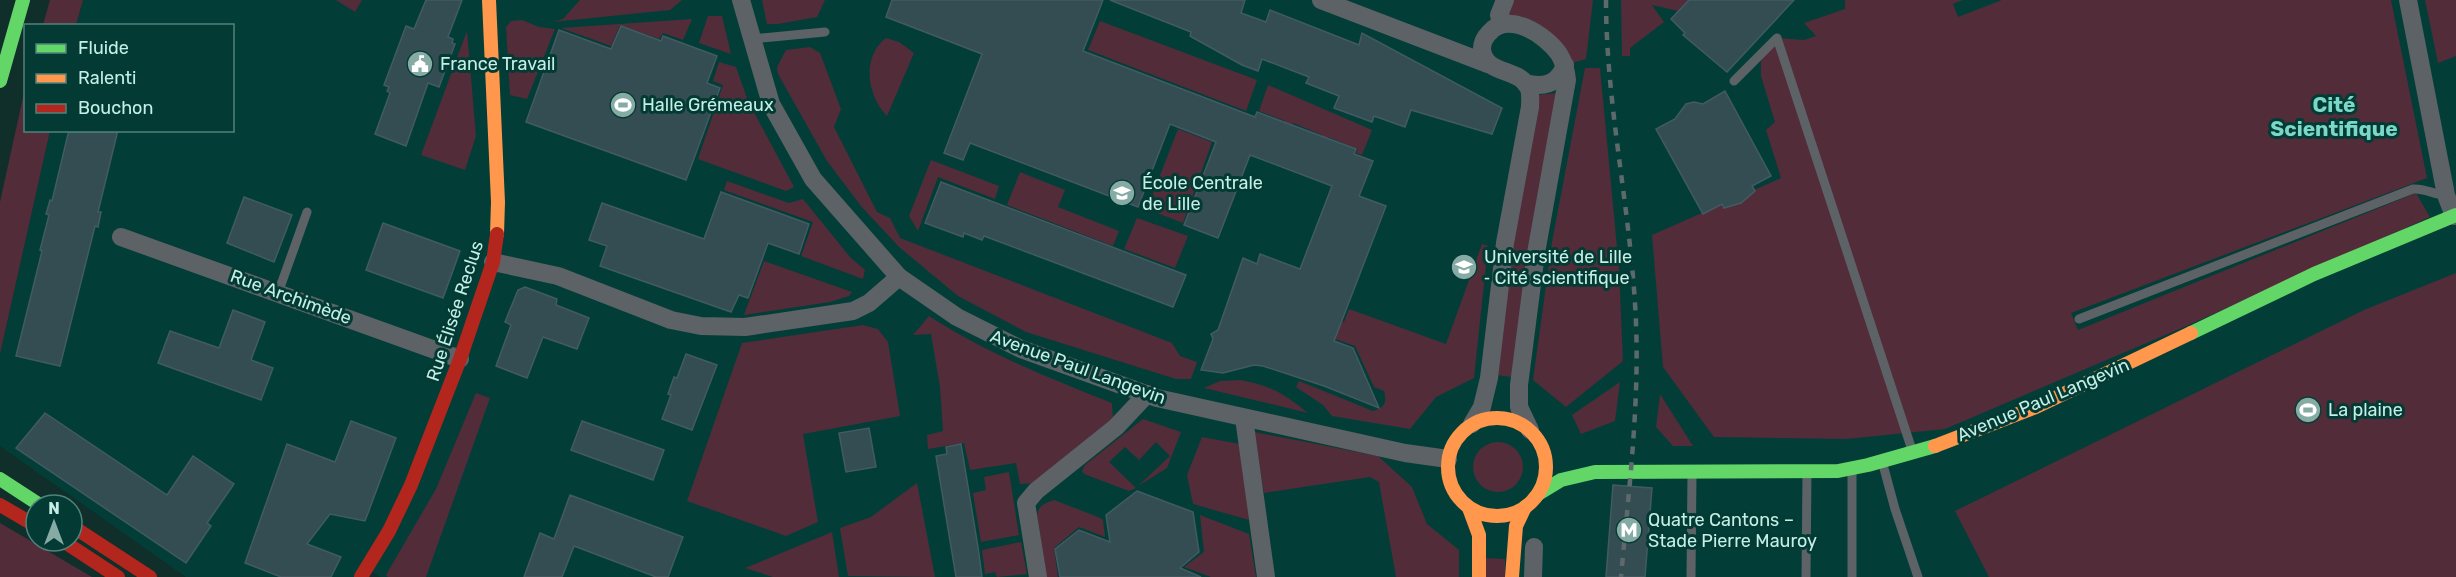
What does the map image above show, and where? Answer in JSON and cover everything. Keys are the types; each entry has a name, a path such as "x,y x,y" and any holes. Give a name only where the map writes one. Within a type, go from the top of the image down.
{"main road":[{"path":"0,81 23,0"},
{"name":"Rue Élisée Reclus","path":"361,577 389,531 411,485 460,359 493,262 498,209 489,0"},
{"name":"Avenue Paul Langevin","path":"1538,494 1549,485 1568,476 1604,471 1807,472 1852,469 1912,452 1967,434 2036,407 2314,274 2455,216"},
{"path":"1488,418 1505,418 1530,430 1543,449 1546,472 1538,494 1525,507 1498,516 1480,513 1461,501 1451,487 1447,470 1448,459 1456,438 1472,424 1488,418"},
{"name":"Avenue Paul Langevin","path":"1543,449 1564,464 1604,471"},
{"path":"0,479 24,495"},
{"path":"0,505 24,519"},
{"path":"1512,577 1516,526 1525,507"},
{"path":"1470,508 1479,535 1479,577"},
{"path":"84,534 150,577"},
{"path":"81,553 118,577"}],"street":[{"name":"Avenue Paul Langevin","path":"741,0 771,104 813,180 899,277 957,317 1021,349 1147,394 1405,453 1448,459"},
{"path":"1321,0 1488,64 1518,77 1529,89 1530,107 1505,243 1489,378 1482,407 1472,424"},
{"path":"1504,0 1499,15 1500,19 1506,23 1521,26 1544,39 1554,47 1565,65 1566,92 1536,253 1519,385 1519,407 1530,430"},
{"path":"2408,0 2446,195 2455,216"},
{"path":"1488,64 1482,51 1483,42 1493,28 1506,23"},
{"path":"1525,83 1550,84 1561,75 1565,65"},
{"name":"Rue Archimède","path":"121,237 460,359"},
{"path":"493,262 558,276 671,320 717,328 746,327 853,311 869,303 899,277"},
{"path":"1038,577 1026,503 1036,491 1116,427 1147,394"},
{"path":"1244,418 1266,577"},
{"path":"1533,577 1534,547"}],"lane":[{"path":"751,39 825,32"},
{"path":"1734,81 1777,38 1912,452"},
{"path":"2079,319 2413,189 2421,188 2437,195 2446,195"},
{"path":"278,293 307,212"},
{"path":"1882,461 1895,509 1918,577"},
{"path":"1852,469 1852,577"},
{"path":"1691,577 1692,472"},
{"path":"1806,577 1807,472"}],"shaded area":[{"path":"50,0 83,0 76,24 43,24"},
{"name":"Université de Lille ‐ Cité scientifique","path":"83,0 2456,0 2456,577 380,577 364,566 354,577 186,577 84,505 84,493 67,493 0,446 0,354 50,132 234,132 234,24 76,24"},
{"path":"336,0 362,0 355,12"},
{"path":"580,0 682,0 670,10 553,22 563,19"},
{"path":"762,0 825,0 817,17 767,24"},
{"path":"1505,0 1593,0 1586,59 1565,65 1560,56 1506,23"},
{"path":"1621,0 1689,0 1678,11 1652,5 1664,22 1630,48 1630,56 1622,56"},
{"path":"1845,0 1963,0 1953,4 1958,17 2002,0 2391,0 2427,178 2071,313 2078,330 2416,193 2430,217 2191,324 1945,429 1846,439 1714,437 1663,367 1652,235 1781,178 1766,130 1775,122 1761,76 1761,51 1777,38 1804,40 1816,36 1804,23 1845,9"},
{"path":"2425,0 2456,0 2456,56 2438,63"},
{"path":"708,16 722,16 731,54 699,43"},
{"path":"692,19 683,40 663,33 659,39 620,25 611,46 561,28"},
{"path":"522,20 539,27 555,29 527,99 510,95 506,27 511,21"},
{"path":"1100,21 1257,80 1246,111 1088,50"},
{"path":"467,31 476,136 465,170 421,155"},
{"path":"886,38 899,42 914,53 887,116 875,98 870,77 873,55"},
{"path":"810,47 820,53 841,109 834,127 877,212 890,218 900,238 1172,343 1180,356 1197,362 1191,379 1176,379 1026,332 958,296 899,247 861,206 827,161 778,74 777,67 786,50"},
{"path":"719,62 736,67 748,101 794,187 786,191 698,159 723,85 713,81"},
{"path":"1585,68 1600,68 1619,268 1623,361 1566,407 1533,380 1552,242"},
{"path":"1268,85 1372,130 1362,155 1356,153 1358,149 1328,137 1326,142 1320,140 1322,135 1293,123 1290,128 1284,125 1285,121 1259,111"},
{"path":"24,93 24,132 50,132 0,354 0,202"},
{"path":"1558,93 1512,377 1496,375 1515,227 1538,95"},
{"path":"1178,129 1212,142 1183,223 1147,209"},
{"path":"931,160 999,186 995,199 938,177 918,231 909,216"},
{"path":"1020,172 1065,190 1058,207 1119,231 1113,246 1007,205"},
{"path":"727,181 789,203 803,199 850,257 865,270 863,279 801,256 813,222 724,190"},
{"path":"1137,218 1188,236 1175,268 1124,249"},
{"path":"1482,244 1488,246 1474,378 1436,397 1410,429 1332,416 1323,405 1296,387 1299,381 1373,411 1383,406 1385,401 1384,391 1374,387 1355,346 1297,326 1286,300 1344,322 1349,309 1446,344"},
{"path":"764,261 852,292 849,296 830,302 744,315"},
{"name":"La plaine","path":"2456,273 2456,577 1989,577 1955,511 2364,310"},
{"path":"929,316 995,353 1112,403 1113,417 1109,423 1034,483 1020,484 1016,463 970,470 964,443 928,449 927,435 943,431 940,387 931,334 913,335"},
{"path":"863,325 878,329 888,342 900,416 803,434 818,522 786,536 687,501 742,343"},
{"path":"1240,380 1277,391 1308,413 1204,388 1220,381"},
{"path":"1620,382 1615,421 1581,434 1572,415"},
{"path":"476,393 490,398 426,577 388,577 386,575 436,489"},
{"path":"1660,394 1693,446 1673,446 1656,427"},
{"path":"1143,419 1181,432 1167,468 1138,486 1170,456 1156,442 1139,460 1125,447 1109,462 1136,488 1129,491 1084,474 1082,471 1085,465"},
{"path":"1254,432 1378,456 1412,487 1427,524 1459,550 1459,577 1396,577 1379,482 1370,477 1264,493"},
{"path":"1202,437 1240,444 1249,520 1193,504 1187,475"},
{"path":"1498,442 1507,444 1518,453 1523,467 1521,476 1512,487 1498,492 1489,490 1478,481 1473,467 1475,458 1484,447"},
{"path":"1009,472 1019,535 981,542 973,493 986,490 984,477"},
{"path":"917,483 935,577 848,576 840,528 871,517"},
{"path":"1054,500 1103,520 1105,537 1079,527 1054,548 1058,577 1046,577 1037,515 1043,505"},
{"path":"1200,515 1249,534 1256,577 1211,577 1184,567 1204,552"},
{"path":"0,523 24,537 24,553 51,553 92,577 0,577"},
{"path":"832,532 839,577 773,577 745,568"},
{"path":"1021,542 1027,574 997,577 995,572 985,574 982,550"},
{"path":"1485,558 1505,559 1505,577 1485,577"}],"building":[{"name":"France Travail","path":"426,0 462,0 448,37 453,39 452,43 455,44 439,87 428,83 406,146 375,134 390,93 387,91 389,87 384,85 406,26 414,29"},
{"name":"École Centrale de Lille","path":"892,0 1103,0 1083,51 1255,117 1257,112 1356,149 1354,154 1373,161 1359,196 1386,206 1334,341 1353,348 1379,408 1324,386 1263,366 1254,365 1223,373 1201,370 1213,339 1211,334 1218,330 1243,258 1257,264 1260,254 1300,269 1332,186 1250,155 1218,238 1184,225 1216,142 1170,124 1138,207 970,143 963,160 944,153 982,54 886,17"},
{"path":"1110,0 1245,0 1241,13 1266,22 1270,10 1359,45 1362,33 1502,108 1492,134 1411,110 1405,127 1374,116 1372,122 1334,108 1339,96 1306,83 1309,77 1262,59 1258,71 1242,65 1190,36 1191,32"},
{"path":"1689,0 1794,0 1727,72 1683,35 1685,33 1671,19"},
{"name":"Halle Grémeaux","path":"621,26 661,41 663,36 717,56 707,83 720,88 686,180 526,122 559,30 611,49"},
{"path":"1725,91 1771,176 1752,186 1755,191 1741,203 1724,208 1722,204 1703,214 1656,129 1675,119 1686,104 1694,102 1703,104"},
{"path":"69,132 118,132 98,212 101,212 98,227 95,226 60,366 16,356 42,251 40,250 49,215 46,214 50,200 52,201"},
{"path":"941,182 1186,275 1173,307 984,236 982,240 964,233 963,237 925,223"},
{"path":"721,192 809,224 799,254 768,243 748,298 739,295 731,312 600,266 607,246 589,240 602,203 704,239"},
{"path":"244,197 292,215 274,262 227,243"},
{"path":"383,223 460,251 443,298 366,270"},
{"path":"525,287 557,299 556,305 589,318 577,349 543,337 527,378 496,366 511,325 505,322 518,290"},
{"path":"233,310 265,322 251,360 273,368 261,400 158,363 170,331 219,348"},
{"path":"686,354 717,365 692,430 662,419 671,395 668,394 674,377 677,378"},
{"path":"45,413 167,495 193,456 234,484 207,523 211,526 186,563 16,448"},
{"path":"351,421 396,438 365,521 330,514 307,544 341,557 331,577 281,577 245,563 287,444 335,462"},
{"path":"582,421 664,450 653,480 571,450"},
{"path":"869,428 876,467 846,472 839,433"},
{"path":"961,444 982,577 956,577 936,456 947,454 946,447"},
{"name":"Quatre Cantons – Stade Pierre Mauroy","path":"1613,485 1652,488 1645,577 1606,577"},
{"path":"1137,491 1193,512 1199,552 1180,568 1201,577 1060,577 1055,549 1079,530 1110,542 1106,515"},
{"path":"570,495 683,537 668,577 656,577 574,546 562,577 524,577 540,533 554,539"}],"railway":[{"path":"1606,0 1610,76 1632,266 1636,338 1633,440 1621,577"}],"traffic: fast":[{"path":"0,81 23,0"},
{"path":"2191,333 2314,274 2456,215"},
{"path":"1538,494 1561,480 1595,472 1838,471 1935,446"},
{"path":"0,479 24,495"}],"traffic: slow":[{"path":"489,0 498,202 497,234"},
{"path":"1935,446 2036,407 2191,333"},
{"path":"1497,418 1516,421 1532,432 1543,448 1546,467 1543,486 1532,502 1516,513 1497,516 1478,513 1462,502 1451,486 1448,467 1451,448 1462,432 1478,421 1497,418"},
{"path":"1512,577 1516,526 1525,507"},
{"path":"1469,508 1479,535 1479,577"}],"traffic: jam":[{"path":"361,577 389,531 411,485 460,359 493,262 497,234"},
{"path":"0,505 24,519"},
{"path":"84,534 150,577"},
{"path":"81,553 118,577"}],"place":[{"name":"France Travail","path":"420,64"},
{"name":"Halle Grémeaux","path":"623,105"},
{"name":"École Centrale de Lille","path":"1122,193"},
{"name":"Université de Lille ‐ Cité scientifique","path":"1464,267"},
{"name":"La plaine","path":"2308,410"},
{"name":"Quatre Cantons – Stade Pierre Mauroy","path":"1629,530"}],"district":[{"name":"Cité Scientifique","path":"2334,117"}]}
